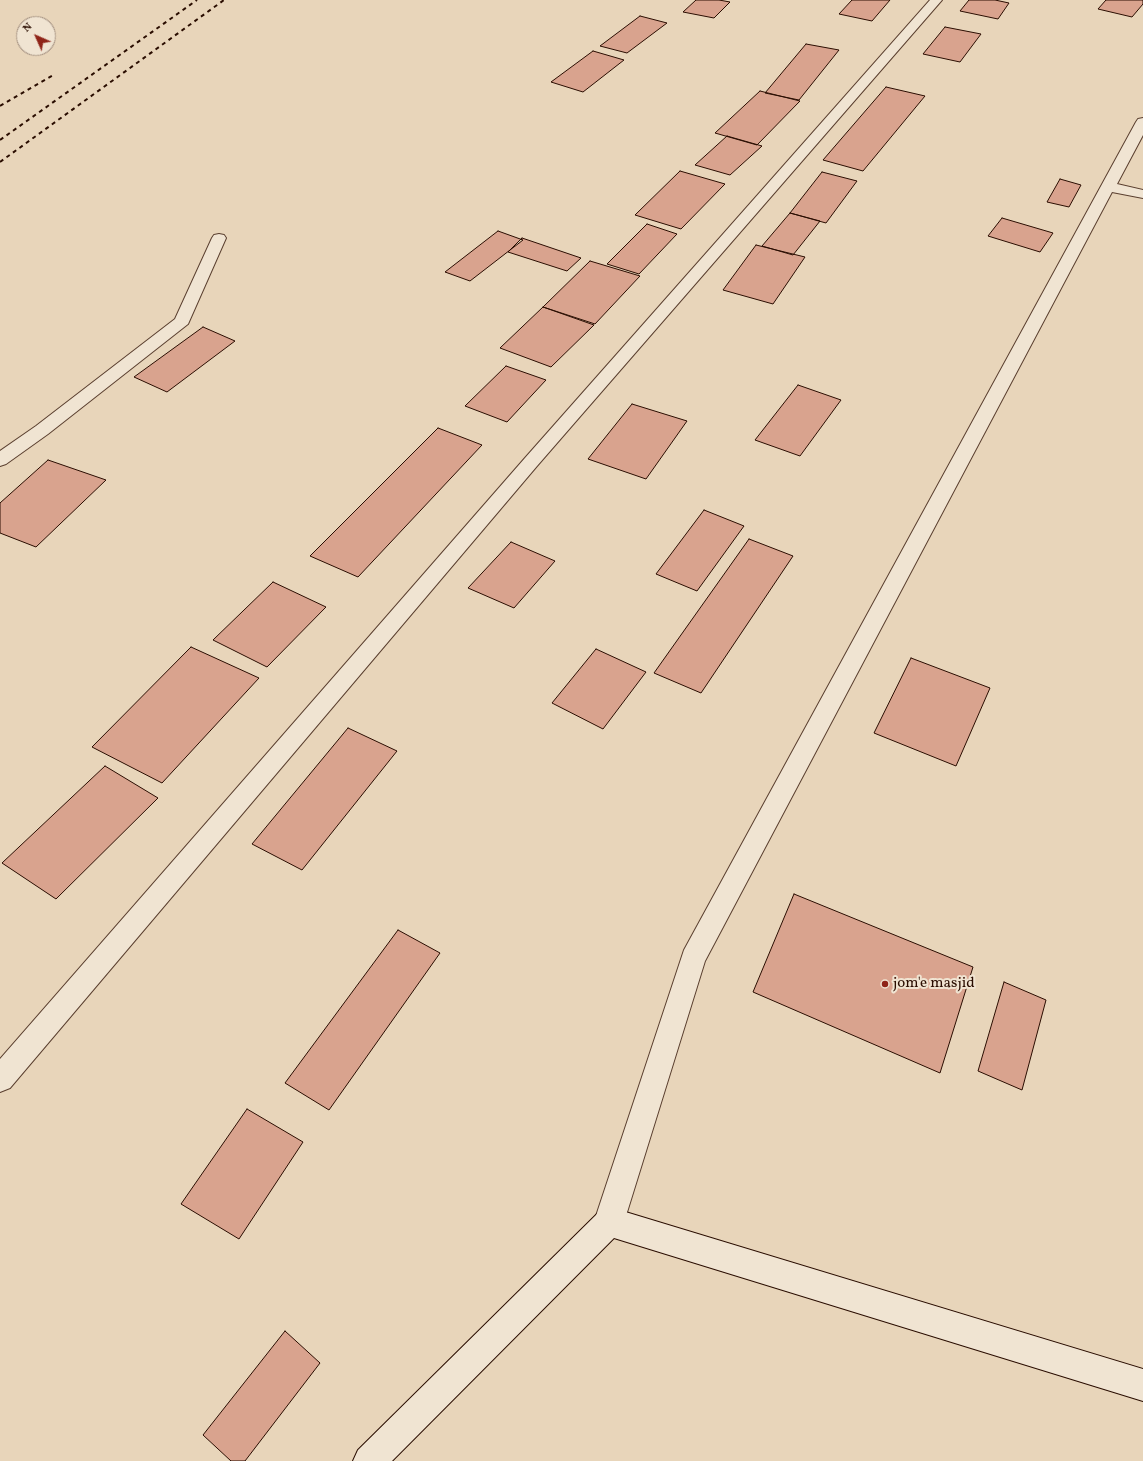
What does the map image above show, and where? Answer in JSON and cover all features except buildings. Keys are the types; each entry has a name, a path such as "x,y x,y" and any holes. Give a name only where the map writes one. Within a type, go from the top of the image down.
{"street":[{"path":"0,1079 531,462 936,0"},
{"path":"369,1461 609,1222 693,958 1143,122"},
{"path":"1108,187 1143,194"},
{"path":"0,460 42,430 182,321 219,238"},
{"path":"609,1222 1143,1385"}],"railway":[{"path":"0,140 197,0"},
{"path":"0,162 224,0"},
{"path":"0,106 55,74"}],"place":[{"name":"jom'e masjid","path":"885,984"}]}
